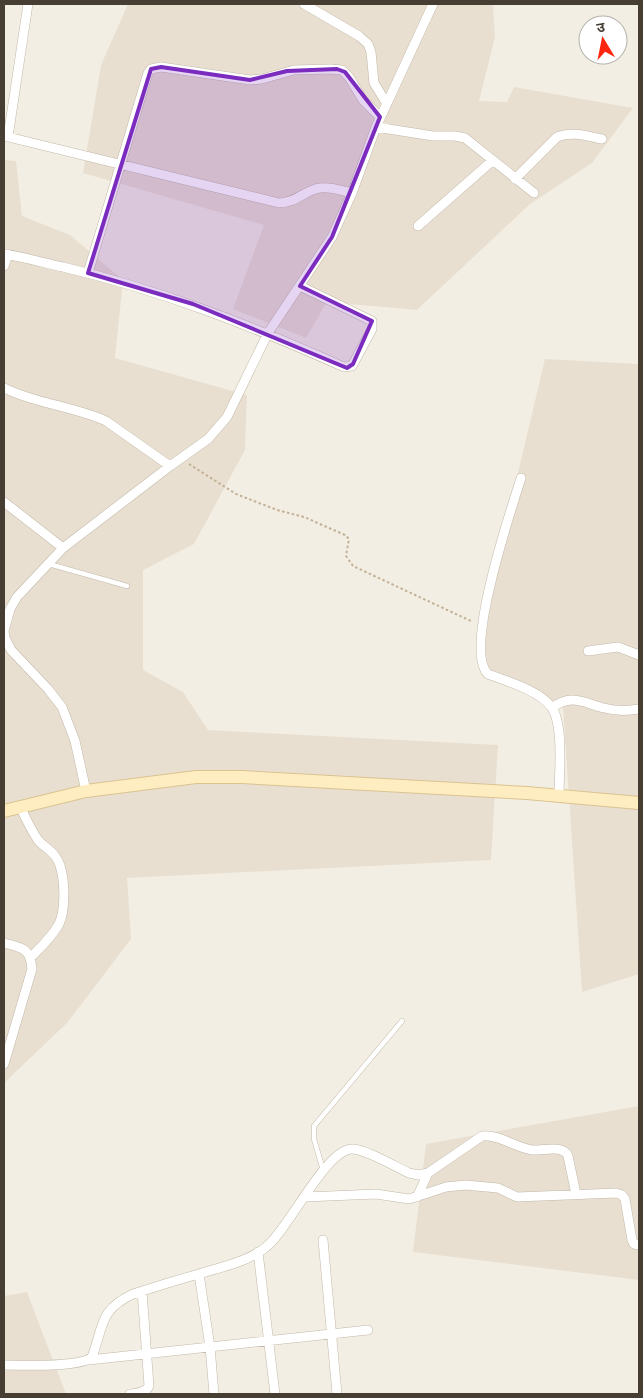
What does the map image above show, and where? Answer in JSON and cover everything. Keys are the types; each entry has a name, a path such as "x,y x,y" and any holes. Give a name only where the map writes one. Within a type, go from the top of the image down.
{"main road":[{"path":"4,811 86,791 196,777 242,777 527,793 639,803"}],"street":[{"path":"28,4 6,136 280,203 293,201 320,188 328,187 352,193"},
{"path":"304,4 359,36 368,44 371,52 374,83 387,104"},
{"path":"86,791 68,720 62,707 48,688 8,652 4,631 10,609 17,597 63,548 208,439 227,417 268,333 332,237 352,193 380,117 433,4"},
{"path":"88,273 148,73 151,69 156,67 250,80 262,79 287,71 337,69 345,72 363,100 380,117"},
{"path":"376,127 433,136 460,136 534,193"},
{"path":"515,179 557,137 564,134 579,134 602,139"},
{"path":"418,226 492,161"},
{"path":"4,266 6,254 139,286 193,304 268,333 344,367 352,366 372,329 372,321 300,286"},
{"path":"4,388 33,400 95,416 106,421 123,431 170,466"},
{"path":"521,478 492,572 481,661 484,670 488,674 523,688 538,696 552,708 560,732 554,795"},
{"path":"4,502 63,548"},
{"path":"588,651 618,647 639,655"},
{"path":"552,708 558,703 570,700 616,710 639,709"},
{"path":"20,806 38,840 56,856 61,867 63,880 62,914 59,923 53,933 31,957"},
{"path":"4,943 22,948 28,952 31,957 32,969 4,1064"},
{"path":"89,1360 92,1357 104,1318 110,1308 120,1300 142,1291 234,1263 266,1247 282,1231 323,1170 342,1151 355,1149 409,1173 418,1175 428,1173 479,1137 486,1136 532,1150 559,1149 565,1151 568,1156 576,1194"},
{"path":"417,1197 428,1173"},
{"path":"305,1197 376,1194 404,1200 441,1188 454,1186 498,1188 517,1196 616,1193 622,1195 626,1205 632,1240 634,1244 639,1245"},
{"path":"323,1240 337,1394"},
{"path":"258,1252 275,1394"},
{"path":"199,1274 210,1347 214,1394"},
{"path":"130,1394 144,1392 149,1386 142,1291"},
{"path":"4,1365 38,1366 77,1363 89,1360 368,1330"}],"lane":[{"path":"47,564 127,586"},
{"path":"323,1170 314,1139 314,1126 402,1021"}],"path":[{"path":"180,459 236,494 277,510 304,517 345,535 349,539 346,556 353,566 484,628"}],"highlighted area":[{"path":"161,67 250,80 287,71 337,69 345,72 380,117 332,237 300,286 372,321 353,364 347,368 193,304 88,273 151,69"}],"shaded area":[{"path":"128,4 493,4 495,37 479,101 507,102 514,87 633,108 592,163 529,205 417,310 327,302 306,338 233,309 264,225 83,173 101,65"},
{"path":"4,160 16,161 22,216 70,235 123,280 115,358 247,395 245,450 194,544 143,570 143,670 183,692 208,730 498,745 491,860 127,878 131,939 67,1023 4,1083"},
{"path":"545,359 639,364 639,974 582,992 563,707 481,675 479,637"},
{"path":"639,1106 639,1280 413,1252 426,1144"},
{"path":"27,1292 66,1394 4,1394 4,1296"}]}
